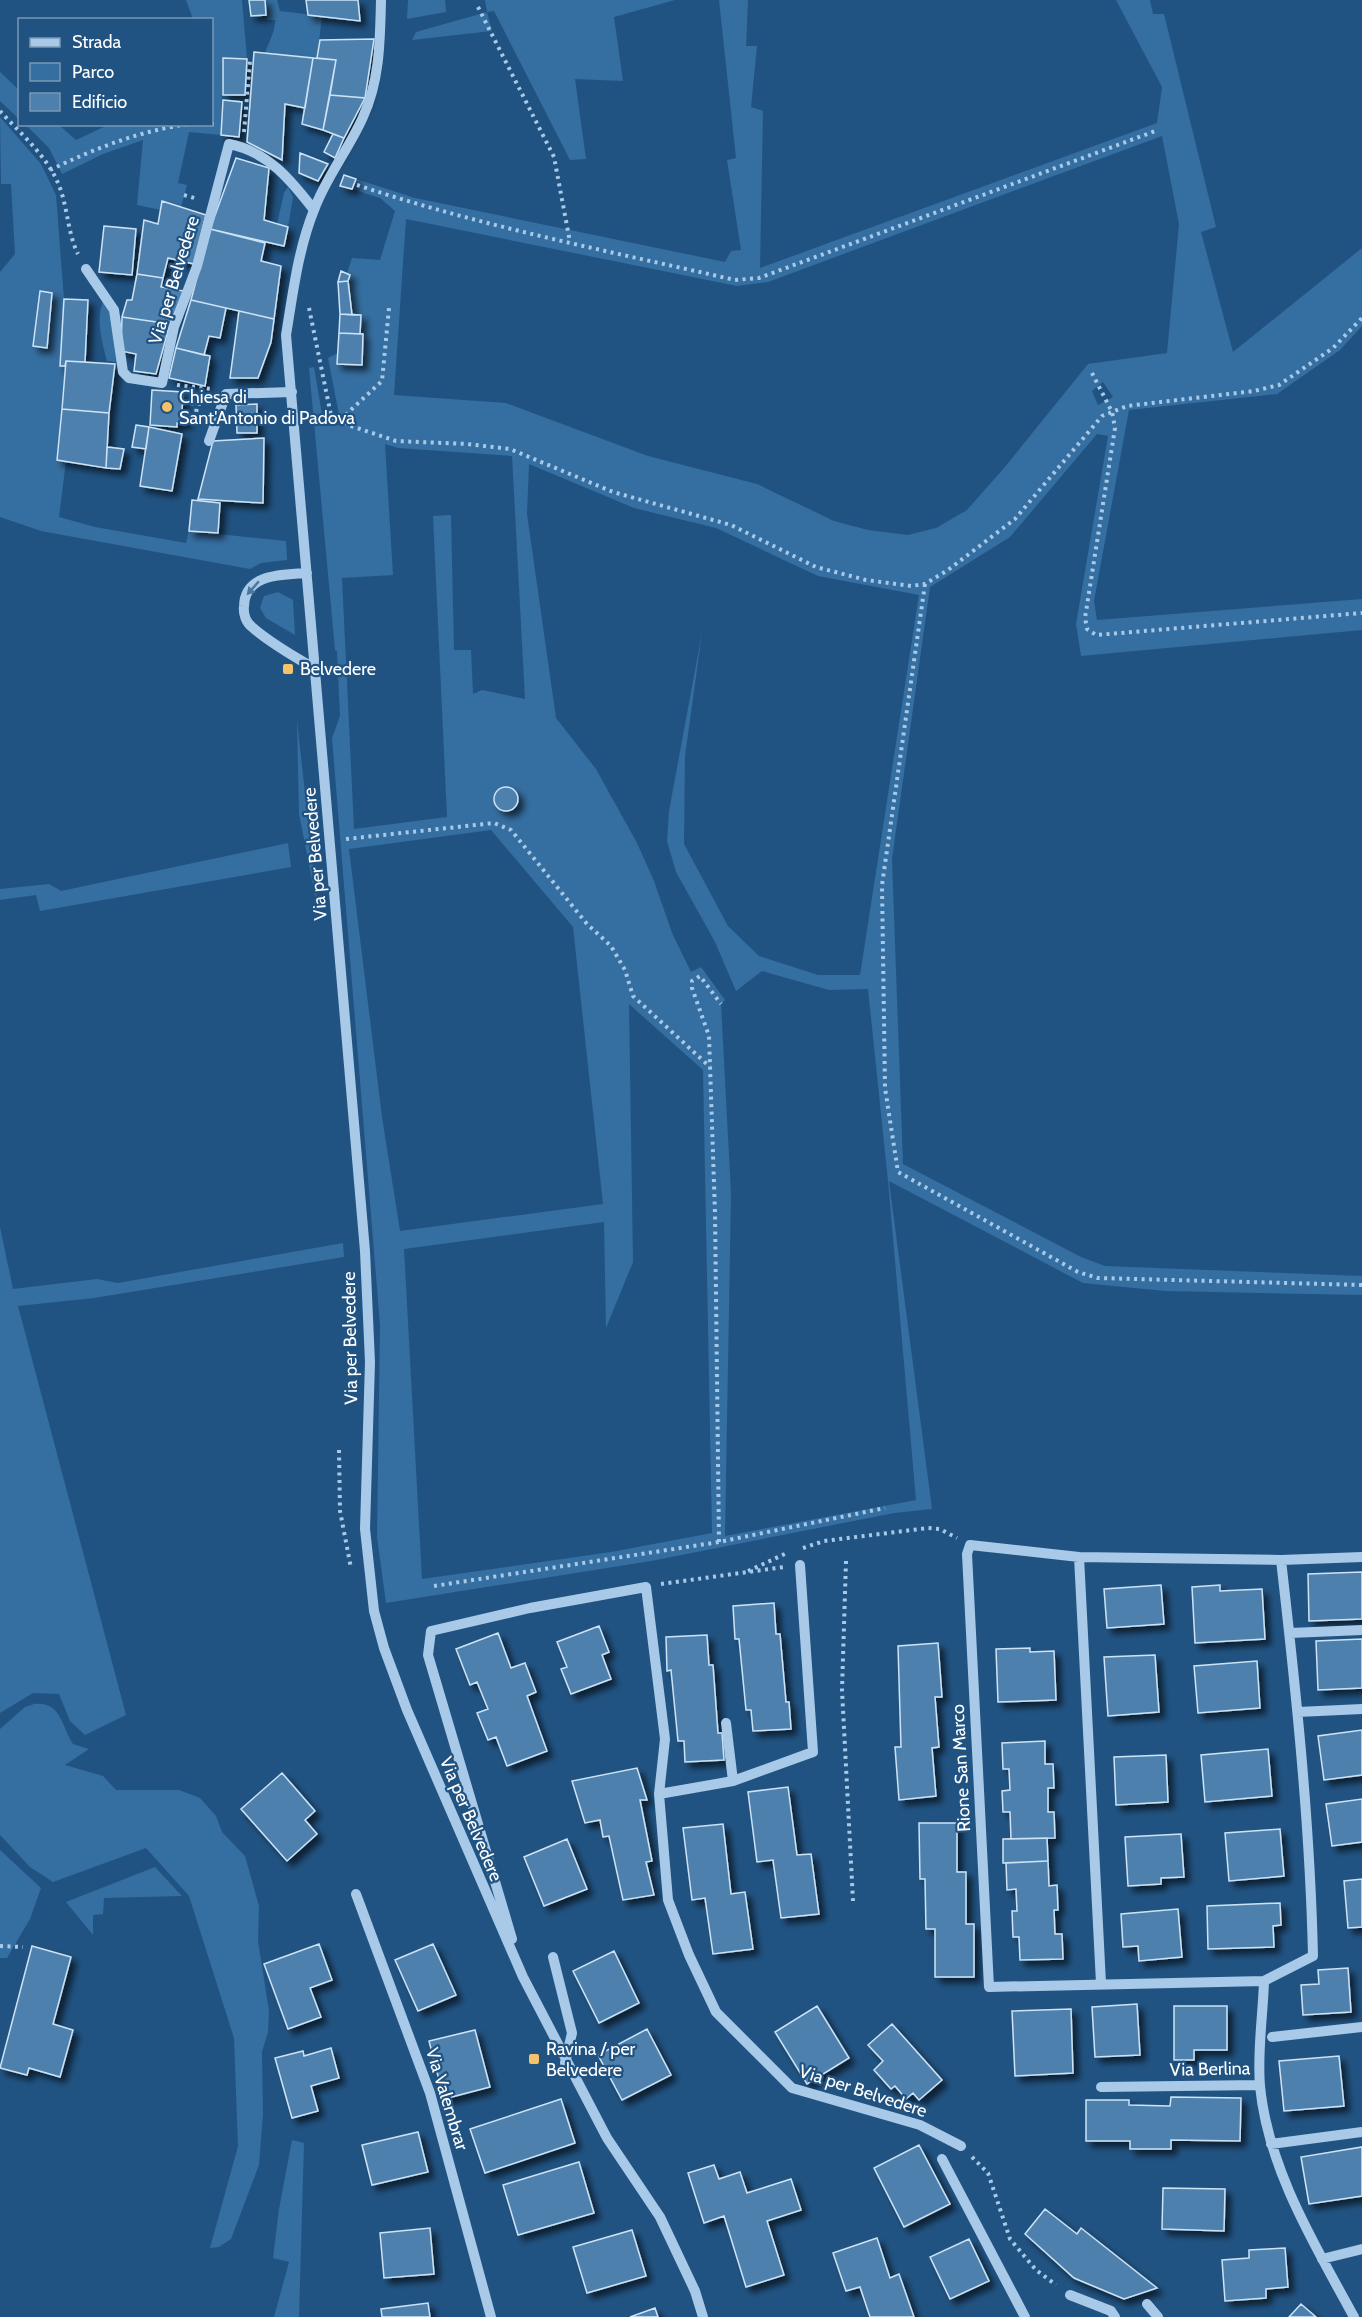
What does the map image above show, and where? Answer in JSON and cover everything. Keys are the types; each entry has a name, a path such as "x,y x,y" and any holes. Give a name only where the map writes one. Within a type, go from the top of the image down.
{"street":[{"name":"Via per Belvedere","path":"381,0 378,67 373,91 363,117 314,210 299,260 286,335 369,1308 365,1529 370,1591 384,1648 407,1710 523,1977 607,2138 660,2217 695,2291 703,2317"},
{"name":"Via per Belvedere","path":"86,269 115,314 123,372 129,378 162,383 174,327 197,266 229,144 243,147"},
{"path":"243,147 257,153 284,174 314,210"},
{"path":"209,441 226,394 292,392"},
{"path":"307,573 278,575 256,582 245,598 244,610 251,626 315,669"},
{"path":"970,1545 1079,1557 1281,1560 1362,1557"},
{"name":"Rione San Marco","path":"970,1545 966,1554 989,1987 1264,1981 1313,1956 1311,1894 1298,1712 1281,1560"},
{"path":"1079,1557 1101,1983"},
{"path":"659,1794 733,1781 813,1752 800,1565"},
{"name":"Via per Belvedere","path":"523,1977 428,1655 431,1631 530,1608 646,1587 665,1739 659,1794 668,1900 689,1955 716,2012 792,2088 920,2125 961,2146"},
{"path":"1290,1634 1362,1630"},
{"path":"1298,1712 1362,1709"},
{"path":"726,1723 733,1781"},
{"name":"Via Valembrar","path":"356,1894 430,2093 491,2317"},
{"path":"553,1958 572,2033 566,2063"},
{"path":"1260,2085 1264,1981"},
{"path":"1272,2037 1362,2027"},
{"name":"Via Berlina","path":"1101,2087 1260,2085 1271,2144 1305,2226 1354,2317"},
{"path":"1271,2144 1362,2132"},
{"path":"942,2159 1025,2317"},
{"path":"1322,2259 1362,2249"},
{"path":"1070,2295 1111,2311 1115,2317"},
{"path":"1148,2304 1158,2317"}],"path":[{"path":"478,7 554,157 570,242"},
{"path":"243,147 250,61"},
{"path":"0,111 42,157 59,184 74,246 86,269"},
{"path":"50,170 116,140 177,126"},
{"path":"357,185 430,209 735,280 759,278 1158,130"},
{"path":"308,303 333,425"},
{"path":"340,420 382,381 389,308"},
{"path":"331,415 396,441 510,449 613,492 731,525 816,567 866,580 911,586 926,584 1015,519 1102,416 1128,406 1244,392 1279,385 1333,348 1362,318"},
{"path":"1092,373 1112,412 1115,428 1085,618 1087,629 1096,635 1362,613"},
{"path":"196,426 197,393 183,388 209,389"},
{"path":"183,403 206,404"},
{"path":"926,584 882,885 885,1088 898,1172 912,1182 1078,1272 1098,1278 1362,1285"},
{"path":"342,840 502,824 511,830 587,924 611,946 625,970 633,996 710,1067"},
{"path":"719,1542 715,1213 709,1036 692,993 692,981 695,977 700,976 705,981 721,1004"},
{"path":"339,1450 340,1503 348,1563"},
{"path":"434,1586 719,1542 885,1508"},
{"path":"748,1571 793,1551 824,1541 918,1529 940,1529 970,1545"},
{"path":"846,1561 842,1690 853,1901"},
{"path":"646,1587 800,1565"},
{"path":"0,1946 23,1947"},
{"path":"961,2146 988,2174 1010,2239 1036,2270 1070,2295"}],"green space":[{"path":"186,0 242,0 247,59 223,58 221,135 189,132 178,183 187,185 181,207 162,201 161,210 137,205 143,140 103,154 62,174 49,148 27,126 60,126 76,140 106,126 213,126 213,18 193,18"},
{"path":"265,0 277,0 280,11 322,16 317,58 265,53 274,30 275,20 267,20"},
{"path":"408,0 445,0 446,12 407,19"},
{"path":"485,0 675,0 614,17 623,81 575,79 586,159 570,160 494,11 487,12"},
{"path":"719,0 748,0 746,46 757,46 751,107 763,111 760,268 1157,123 1162,87 1116,0 1150,0 1153,14 1164,14 1216,227 1201,232 1233,352 1362,248 1362,326 1340,350 1277,394 1129,410 1094,601 1097,620 1362,599 1362,630 1081,656 1076,624 1108,436 1097,434 1010,537 930,587 892,859 903,1164 1081,1257 1105,1266 1362,1276 1362,1295 1165,1291 1083,1283 889,1181 932,1509 894,1513 651,1561 386,1603 377,1537 380,1325 332,738 340,716 337,651 335,650 309,368 314,367 324,426 341,425 328,358 338,353 362,360 363,335 360,334 352,313 348,289 350,275 347,273 352,258 380,260 395,211 380,198 352,189 356,179 415,198 725,262 731,251 741,250 727,160 736,158","holes":["1162,136 1179,224 1167,353 1088,364 1005,467 967,510 936,528 908,535 868,530 834,521 757,484 648,456 506,403 394,395 406,219 737,286 768,282","1103,382 1113,397 1098,405 1092,391","385,444 398,448 512,456 525,699 482,690 473,694 471,650 454,650 451,515 433,516 447,817 354,829 342,578 393,575","529,464 634,508 716,528 818,576 919,595 860,975 818,975 759,956 728,926 684,844 685,756 702,633 669,811 667,841 676,872 715,942 736,991 762,971 829,990 868,989 888,1181 916,1500 725,1536 731,1193 721,1004 725,1000 701,967 691,972 672,933 654,881 637,843 596,769 556,718 527,514","491,830 573,927 603,1204 400,1231 382,1117 349,849","629,1004 703,1070 712,1533 611,1552 422,1579 404,1249 604,1222 606,1328 633,1262"]},
{"path":"487,12 492,31 412,40 416,32"},
{"path":"0,72 18,89 18,118 0,101"},
{"path":"0,117 41,164 56,195 64,299 60,366 65,366 57,459 66,461 59,517 95,527 186,543 189,531 286,541 287,560 261,563 250,569 41,531 0,517 0,272 15,254 11,184 1,184"},
{"path":"288,187 293,197 288,227 277,224 284,193"},
{"path":"104,300 110,307 116,362 107,361 101,338 100,314"},
{"path":"278,592 293,600 295,635 266,618 260,608 264,596"},
{"path":"297,720 299,739 318,910 299,814"},
{"path":"288,843 291,867 40,911 36,895 0,900 0,889 49,884 61,891"},
{"path":"0,1227 13,1289 97,1279 118,1283 343,1243 344,1257 94,1298 18,1306 126,1715 85,1735 70,1721 59,1694 33,1693 0,1713"},
{"path":"34,1704 50,1706 55,1710 73,1744 89,1749 65,1765 103,1776 116,1790 179,1790 200,1798 216,1816 222,1832 245,1856 259,1906 258,1941 269,2011 268,2032 262,2052 263,2114 259,2165 231,2239 219,2247 210,2248 238,2146 234,2038 189,1896 146,1848 53,1882 30,1867 0,1835 0,1729 25,1707"},
{"path":"0,1850 41,1888 30,1919 7,1958 0,1958"},
{"path":"155,1867 182,1896 104,1898 103,1914 93,1915 93,1935 66,1902"},
{"path":"292,2140 304,2143 299,2317 274,2317 289,2262 273,2258 279,2209"}],"building":[{"path":"249,0 265,0 266,15 251,16"},
{"path":"306,0 358,0 360,21 308,15"},
{"path":"374,39 365,98 330,95 336,60 317,58 320,40"},
{"path":"254,52 313,58 305,108 285,104 282,160 247,142"},
{"path":"223,58 247,59 245,95 223,95"},
{"path":"313,58 336,60 323,130 302,124"},
{"path":"330,95 365,98 344,138 323,130"},
{"path":"223,100 242,102 239,137 221,135"},
{"path":"333,134 344,138 335,158 324,152"},
{"path":"300,153 328,164 318,181 299,173"},
{"path":"236,158 269,168 264,220 288,227 284,246 210,229"},
{"path":"344,175 356,179 352,189 340,186"},
{"path":"162,201 206,215 194,264 168,258 163,278 137,274 144,220 158,224"},
{"path":"104,226 136,229 132,275 99,272"},
{"path":"210,229 265,243 261,261 281,266 274,319 191,300"},
{"path":"341,271 350,275 348,281 338,282"},
{"path":"137,274 163,278 161,287 184,291 170,324 122,317 127,300 132,300"},
{"path":"348,281 352,315 340,314 338,282"},
{"path":"40,291 52,293 47,348 33,346"},
{"path":"64,299 88,300 85,362 66,361 65,366 60,366"},
{"path":"191,300 226,308 220,338 209,336 204,355 176,348"},
{"path":"239,311 274,319 271,342 258,378 230,378"},
{"path":"340,314 361,315 360,334 339,333"},
{"path":"122,317 170,324 156,374 134,371 136,354 121,351"},
{"path":"339,333 363,334 362,365 337,364"},
{"path":"176,348 210,356 205,386 169,378"},
{"path":"66,361 115,364 109,413 62,409"},
{"name":"Chiesa di Sant'Antonio di Padova","path":"152,390 183,392 182,412 187,412 186,424 177,423 177,427 150,425"},
{"path":"257,404 257,433 237,433 236,405"},
{"path":"62,409 109,413 106,468 57,460"},
{"path":"136,425 149,427 146,449 132,447"},
{"path":"149,427 182,434 172,491 140,486"},
{"path":"264,438 263,503 198,499 213,441"},
{"path":"107,447 124,449 120,469 106,468"},
{"path":"192,500 220,503 218,533 189,531"},
{"path":"506,787 511,788 517,794 517,804 511,810 506,811 501,810 495,804 494,799 495,794 501,788"},
{"path":"1362,1572 1362,1619 1309,1621 1308,1574"},
{"path":"1161,1585 1164,1624 1107,1628 1104,1589"},
{"path":"1220,1585 1220,1591 1262,1589 1265,1639 1195,1643 1192,1587"},
{"path":"774,1603 776,1634 780,1634 786,1702 789,1702 791,1729 753,1731 751,1710 746,1710 739,1639 735,1639 733,1606"},
{"path":"599,1626 609,1652 602,1655 611,1679 571,1694 561,1669 567,1667 557,1642"},
{"path":"498,1633 511,1668 525,1663 536,1692 527,1696 547,1751 507,1766 496,1737 488,1740 477,1713 488,1709 477,1682 470,1685 456,1649"},
{"path":"707,1635 709,1665 713,1665 718,1733 722,1733 724,1760 685,1762 684,1741 678,1741 671,1670 667,1671 666,1637"},
{"path":"1362,1639 1362,1688 1318,1690 1316,1641"},
{"path":"938,1643 942,1697 935,1697 939,1747 932,1748 936,1796 899,1800 895,1747 901,1747 898,1646"},
{"path":"1030,1648 1030,1652 1054,1651 1056,1700 998,1702 996,1649"},
{"path":"1155,1655 1159,1712 1108,1716 1104,1657"},
{"path":"1257,1661 1260,1708 1198,1713 1194,1666"},
{"path":"1362,1730 1362,1775 1324,1780 1318,1736"},
{"path":"1045,1741 1045,1764 1053,1764 1054,1788 1048,1788 1048,1812 1054,1812 1055,1838 1011,1839 1010,1812 1003,1812 1002,1791 1010,1790 1009,1769 1003,1769 1002,1743"},
{"path":"1268,1749 1272,1796 1205,1802 1201,1755"},
{"path":"1166,1755 1168,1802 1116,1805 1114,1757"},
{"path":"637,1768 647,1800 640,1800 652,1861 646,1862 654,1895 623,1900 609,1836 603,1837 600,1820 585,1823 572,1781"},
{"path":"282,1773 315,1811 305,1820 317,1834 287,1861 241,1809"},
{"path":"788,1787 797,1855 811,1854 819,1914 781,1918 773,1860 757,1862 748,1792"},
{"path":"1362,1799 1362,1842 1332,1846 1326,1804"},
{"path":"919,1823 957,1823 957,1872 966,1872 966,1924 974,1924 974,1977 935,1977 935,1929 926,1929 925,1879 920,1879"},
{"path":"723,1824 731,1894 745,1892 753,1949 713,1954 705,1898 692,1900 683,1828"},
{"path":"1280,1829 1284,1876 1229,1881 1225,1833"},
{"path":"1181,1834 1184,1877 1161,1878 1161,1884 1128,1886 1125,1837"},
{"path":"1047,1838 1048,1861 1003,1863 1003,1839"},
{"path":"567,1839 587,1889 544,1906 524,1857"},
{"path":"1048,1861 1049,1886 1057,1885 1058,1910 1054,1910 1055,1934 1062,1934 1063,1959 1020,1960 1019,1937 1013,1937 1012,1911 1017,1911 1016,1889 1007,1890 1006,1863"},
{"path":"1362,1879 1362,1927 1348,1928 1344,1881"},
{"path":"1280,1903 1281,1925 1273,1926 1274,1947 1208,1949 1207,1906"},
{"path":"1178,1909 1182,1957 1139,1961 1138,1946 1123,1947 1121,1914"},
{"path":"319,1944 332,1980 310,1988 321,2017 288,2029 264,1964"},
{"path":"433,1944 456,1995 418,2011 395,1960"},
{"path":"32,1946 71,1957 53,2024 73,2030 60,2077 29,2068 27,2075 0,2068"},
{"path":"614,1951 639,2003 599,2023 573,1971"},
{"path":"1348,1968 1351,2012 1303,2015 1301,1985 1319,1984 1318,1970"},
{"path":"1137,2004 1140,2055 1095,2057 1092,2007"},
{"path":"817,2006 849,2058 807,2084 775,2032"},
{"path":"1174,2006 1227,2006 1227,2050 1194,2050 1194,2060 1174,2060"},
{"path":"1071,2009 1073,2073 1015,2076 1012,2011"},
{"path":"892,2024 942,2080 919,2100 913,2093 906,2099 895,2086 891,2089 874,2070 883,2061 868,2045"},
{"path":"647,2029 671,2075 622,2100 598,2055"},
{"path":"475,2030 490,2087 444,2099 429,2041"},
{"path":"331,2048 339,2078 311,2086 318,2111 292,2118 275,2058 303,2051 304,2056"},
{"path":"1339,2056 1344,2106 1284,2111 1279,2061"},
{"path":"1171,2097 1241,2098 1240,2141 1171,2140 1171,2149 1130,2149 1130,2141 1086,2141 1086,2100 1129,2100 1129,2105 1170,2106"},
{"path":"561,2099 575,2143 485,2173 470,2129"},
{"path":"418,2132 428,2172 372,2185 362,2145"},
{"path":"919,2145 950,2204 904,2227 874,2168"},
{"path":"1362,2147 1362,2196 1309,2204 1301,2157"},
{"path":"579,2162 594,2213 518,2235 503,2185"},
{"path":"714,2165 719,2179 740,2172 747,2193 791,2179 801,2210 767,2221 784,2275 746,2287 724,2216 704,2223 688,2173"},
{"path":"1163,2188 1225,2189 1224,2231 1162,2229"},
{"path":"1045,2209 1077,2234 1081,2228 1157,2288 1124,2299 1074,2278 1025,2234"},
{"path":"430,2228 434,2274 384,2278 380,2233"},
{"path":"632,2230 646,2276 587,2293 573,2247"},
{"path":"877,2238 890,2278 899,2274 914,2317 870,2317 860,2287 846,2291 833,2253"},
{"path":"969,2239 989,2281 950,2299 930,2257"},
{"path":"1285,2248 1288,2287 1266,2289 1266,2298 1225,2301 1222,2260 1249,2258 1249,2250"},
{"path":"428,2303 430,2317 382,2317 381,2309"},
{"path":"1301,2304 1316,2317 1289,2317"},
{"path":"655,2308 658,2317 630,2317"}],"place":[{"name":"Chiesa di Sant'Antonio di Padova","path":"167,407"},
{"name":"Belvedere","path":"288,669"},
{"name":"Ravina / per Belvedere","path":"534,2059"}]}
